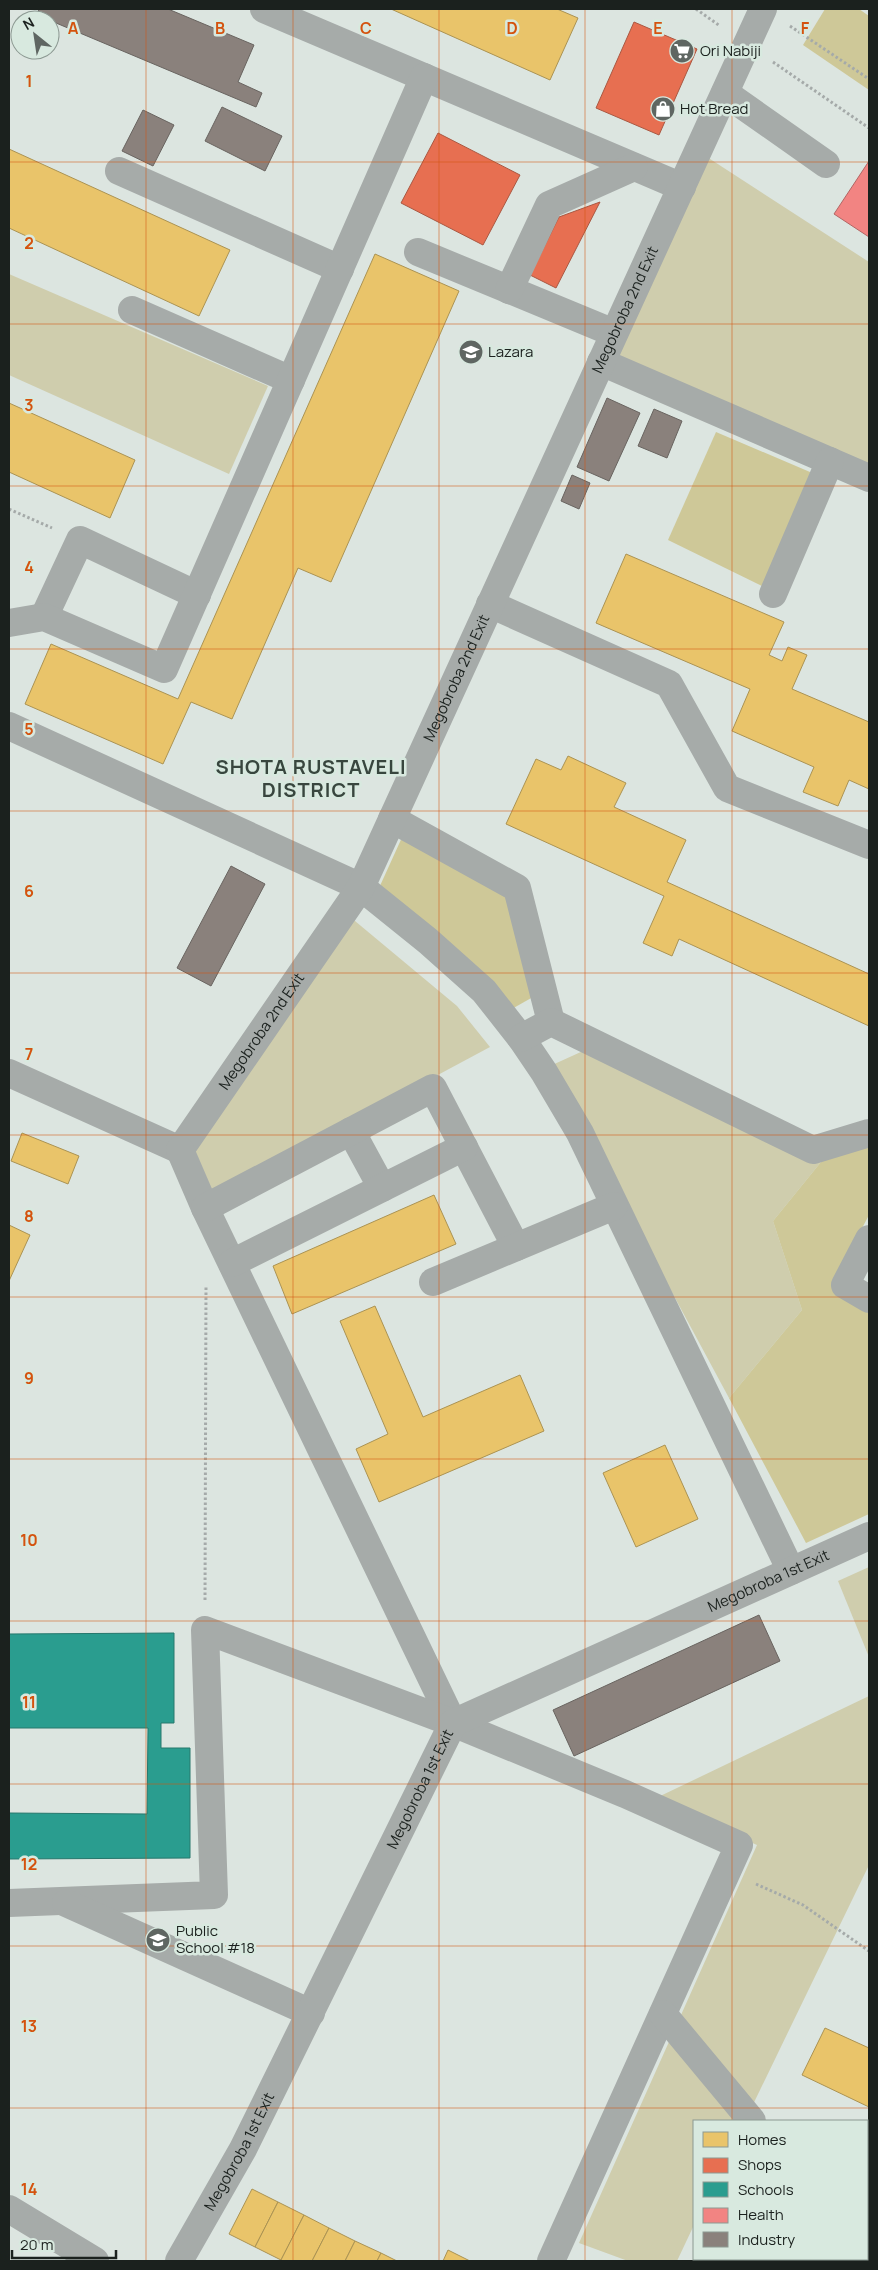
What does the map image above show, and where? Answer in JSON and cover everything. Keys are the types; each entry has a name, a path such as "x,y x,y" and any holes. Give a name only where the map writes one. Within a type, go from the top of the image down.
{"street":[{"path":"264,9 682,187"},
{"name":"Megobroba 2nd Exit","path":"180,1150 360,887 763,9"},
{"path":"9,623 44,617 164,669 424,77"},
{"path":"725,93 826,164"},
{"path":"509,290 549,205 634,167"},
{"path":"119,171 340,269"},
{"path":"418,252 614,333"},
{"path":"132,310 291,380"},
{"path":"601,362 869,478"},
{"path":"773,594 830,460"},
{"path":"44,617 80,540 197,595"},
{"path":"490,604 669,684 728,788 869,845"},
{"path":"9,726 360,887 428,941 484,991 521,1038 580,1133 791,1571"},
{"path":"392,819 517,888 551,1022 813,1150 869,1133"},
{"path":"521,1038 551,1022"},
{"path":"9,1073 180,1150 205,1208 453,1723"},
{"path":"205,1208 433,1088 516,1247"},
{"path":"351,1131 382,1188"},
{"path":"232,1263 464,1147"},
{"path":"433,1282 614,1206"},
{"path":"869,1239 845,1285 869,1299"},
{"name":"Megobroba 1st Exit","path":"179,2261 243,2149 453,1723 869,1536"},
{"path":"9,1903 214,1895 205,1630 453,1723 739,1845 551,2261"},
{"path":"61,1901 311,2013"},
{"path":"663,2014 751,2120"},
{"path":"9,2209 95,2261"}],"path":[{"path":"696,9 869,128"},
{"path":"789,25 869,79"},
{"path":"9,509 80,540"},
{"path":"205,1630 206,1281"},
{"path":"727,1871 804,1905 869,1951"}],"shaded area":[{"path":"825,9 859,9 869,16 869,90 803,45"},
{"path":"707,157 869,262 869,468 617,359"},
{"path":"9,274 268,386 229,474 9,375"},
{"path":"716,432 817,475 768,589 668,540"},
{"path":"404,833 506,889 533,997 510,1010 379,888"},
{"path":"349,916 457,1006 490,1047 214,1195 192,1144"},
{"path":"583,1051 825,1157 773,1221 802,1310 729,1398 550,1066"},
{"path":"869,1141 869,1215 833,1283 869,1304 869,1514 806,1543 729,1398 802,1310 773,1221 825,1157"},
{"path":"869,1567 869,1657 838,1581"},
{"path":"869,1696 869,1865 745,2120 693,2120 693,2227 677,2261 628,2261 579,2243 757,1845 654,1799"}],"building: Homes":[{"path":"391,9 557,9 578,18 550,80"},
{"path":"9,149 230,250 199,316 9,228"},
{"path":"375,254 459,291 331,582 298,568 232,719 191,702 163,764 25,704 51,644 178,699"},
{"path":"9,403 135,460 110,518 9,472"},
{"path":"626,554 784,622 769,655 782,661 788,647 807,655 792,689 869,722 869,789 849,780 838,806 803,792 814,767 732,731 750,689 596,623"},
{"path":"568,756 626,783 614,807 686,840 667,882 869,974 869,1026 679,939 672,956 643,943 664,896 506,824 536,759 561,770"},
{"path":"22,1133 79,1156 68,1184 11,1161"},
{"path":"434,1195 456,1244 292,1314 273,1266"},
{"path":"9,1225 30,1235 9,1281"},
{"path":"375,1306 423,1417 520,1375 544,1431 379,1502 356,1449 388,1434 340,1321"},
{"path":"665,1445 698,1519 636,1547 603,1473"},
{"path":"825,2028 869,2048 869,2107 802,2075"},
{"path":"252,2189 278,2202 255,2247 229,2234"},
{"path":"278,2202 304,2215 281,2260 255,2247"},
{"path":"304,2215 329,2228 312,2261 283,2261 281,2260"},
{"path":"329,2228 355,2241 345,2261 312,2261"},
{"path":"355,2241 381,2253 377,2261 345,2261"},
{"path":"448,2250 470,2261 443,2261"},
{"path":"381,2253 397,2261 377,2261"},
{"path":"784,2260 787,2261 730,2261"}],"building: Shops":[{"path":"634,22 697,49 659,135 596,108"},
{"path":"438,133 520,175 483,245 401,203"},
{"path":"600,202 556,288 530,275 559,217"}],"building: Schools":[{"path":"174,1633 174,1723 161,1723 161,1748 190,1748 190,1858 9,1859 9,1813 147,1814 148,1728 9,1728 9,1634"}],"building: Health":[{"path":"869,161 869,237 834,214"}],"building: Industry":[{"path":"168,9 254,45 238,82 262,93 256,107 60,25 60,10 39,10"},
{"path":"222,107 282,136 265,171 205,141"},
{"path":"143,110 174,125 153,166 122,151"},
{"path":"607,398 640,413 609,481 577,467"},
{"path":"654,409 682,421 667,458 638,446"},
{"path":"572,475 590,483 579,509 561,501"},
{"path":"231,866 265,884 211,986 177,968"},
{"path":"759,1615 780,1661 574,1756 553,1710"}],"place":[{"name":"Ori Nabiji","path":"682,51"},
{"name":"Hot Bread","path":"663,109"},
{"name":"Lazara","path":"471,352"},
{"name":"Public School #18","path":"158,1940"}],"district":[{"name":"SHOTA RUSTAVELI DISTRICT","path":"311,778"}]}
